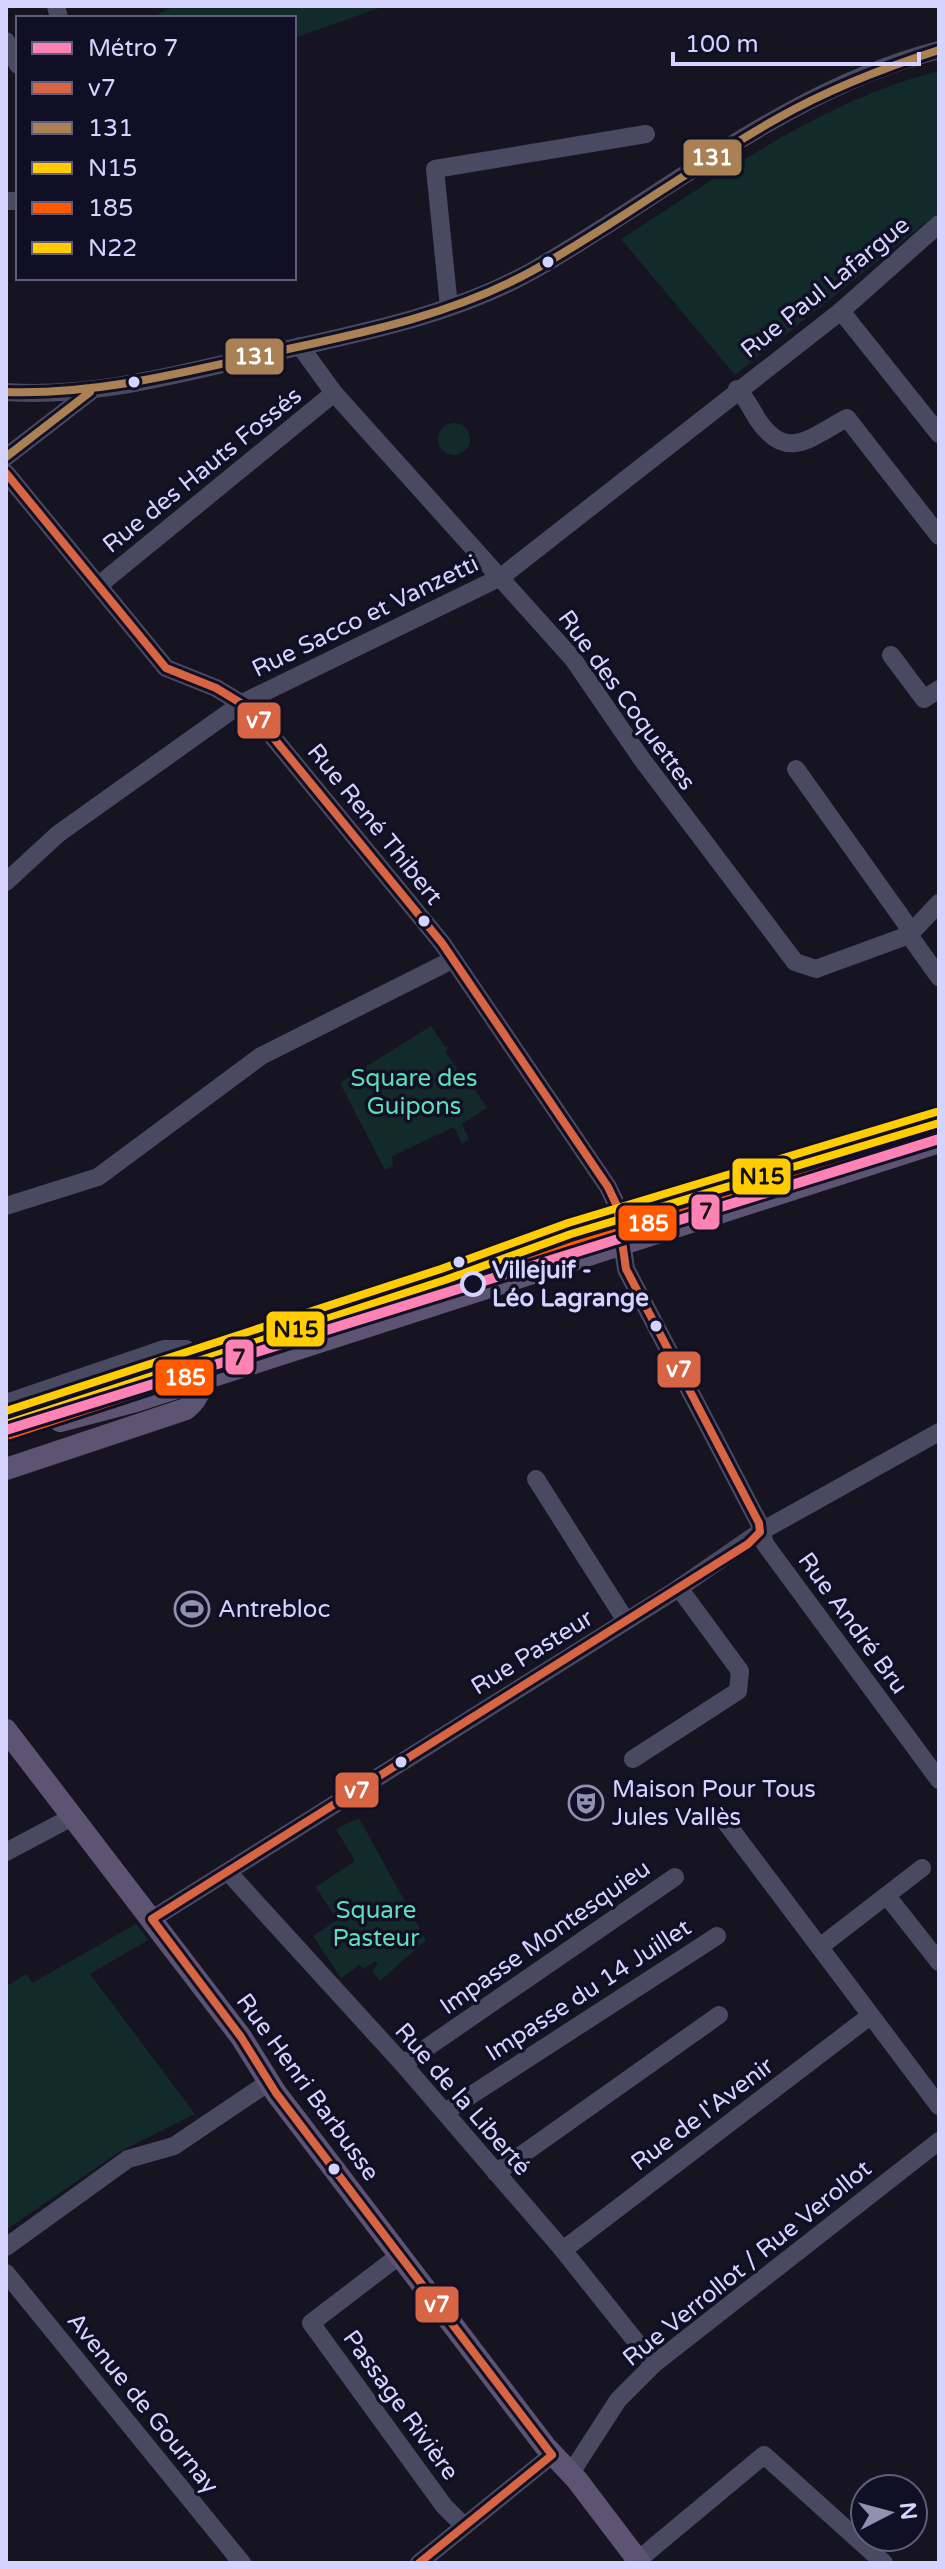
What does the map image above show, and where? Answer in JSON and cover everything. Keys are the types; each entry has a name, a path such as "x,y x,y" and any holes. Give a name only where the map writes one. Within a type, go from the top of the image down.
{"main road":[{"path":"6,1438 507,1255 939,1123"},
{"path":"6,1424 621,1246 939,1142"},
{"path":"6,1469 186,1409 196,1401 198,1370"},
{"name":"Rue Henri Barbusse","path":"6,1730 241,2037 269,2082 552,2455 643,2558"}],"street":[{"path":"6,41 16,61"},
{"path":"6,392 90,392 300,346 449,307 531,272 773,121 892,64 939,50"},
{"path":"449,307 435,169 646,134"},
{"name":"Rue Paul Lafargue","path":"739,388 841,311 939,224"},
{"path":"841,311 939,434"},
{"name":"Rue des Coquettes","path":"300,346 334,393 573,659 641,758 795,962 816,969 910,934"},
{"path":"739,388 769,437 783,444 798,444 847,418 939,536"},
{"name":"Rue Sacco et Vanzetti","path":"6,882 58,834 242,703 501,577 739,388"},
{"path":"6,457 90,392"},
{"name":"Rue des Hauts Fossés","path":"99,585 334,393"},
{"name":"Rue René Thibert","path":"6,473 166,668 242,703 442,943 608,1187 621,1221"},
{"path":"891,655 924,699 939,689"},
{"path":"796,769 939,977"},
{"path":"910,934 939,903"},
{"path":"6,1206 98,1177 261,1056 452,960"},
{"name":"Rue André Bru","path":"621,1221 621,1246 626,1269 759,1523 765,1544 939,1780"},
{"path":"6,1403 164,1349 186,1349 198,1370"},
{"name":"Rue Pasteur","path":"152,1919 679,1588 760,1532 939,1432"},
{"path":"536,1479 626,1621"},
{"path":"633,1759 738,1691 740,1671 679,1588"},
{"path":"6,1852 72,1817"},
{"path":"724,1820 855,1990 870,2016 939,2106"},
{"path":"821,1946 922,1868"},
{"name":"Rue de la Liberté","path":"228,1872 445,2112 563,2250 654,2364"},
{"name":"Impasse Montesquieu","path":"403,2064 675,1877"},
{"path":"887,1896 939,1962"},
{"name":"Impasse du 14 Juillet","path":"445,2112 717,1936"},
{"path":"496,2173 719,2015"},
{"name":"Rue de l'Avenir","path":"563,2250 870,2016"},
{"path":"6,2247 128,2159 174,2146 269,2082"},
{"name":"Rue Verrollot / Rue Verollot","path":"571,2473 618,2400 654,2364 939,2141"},
{"name":"Passage Rivière","path":"400,2255 311,2323 444,2506 464,2526"},
{"name":"Avenue de Gournay","path":"6,2273 242,2563"},
{"path":"419,2563 552,2455"},
{"path":"643,2558 764,2455 884,2563"}],"green space":[{"path":"175,6 385,6 296,37 296,16 153,16"},
{"path":"939,71 939,212 735,375 621,239 735,165 813,120 895,84"},
{"path":"454,423 465,428 470,439 465,450 454,455 443,450 438,439 443,428"},
{"name":"Square des Guipons","path":"431,1026 445,1047 448,1046 446,1053 461,1074 468,1075 466,1077 487,1108 462,1124 469,1139 462,1144 454,1127 392,1156 393,1166 385,1170 340,1083"},
{"name":"Square Pasteur","path":"359,1818 426,1940 380,1981 372,1970 378,1965 375,1961 363,1969 360,1965 341,1978 313,1936 337,1920 316,1887 355,1861 336,1829"},
{"path":"136,1924 148,1940 90,1974 195,2114 119,2152 6,2230 6,1986 27,1974 32,1983"}],"metro line":[{"name":"7","path":"6,1430 939,1139"}],"transit line":[{"name":"131","path":"6,392 74,390 174,374 373,330 470,300 564,253 797,107 857,80 939,50"},
{"name":"131","path":"6,457 90,392"},
{"name":"v7","path":"6,473 166,668 216,688 249,708 442,943 608,1187 617,1206 626,1269 759,1523 760,1532 748,1544 152,1919 241,2037 276,2093 552,2455 419,2563"},
{"name":"N22","path":"6,1411 441,1269 568,1223 936,1112"},
{"name":"N15","path":"6,1424 445,1280 571,1234 939,1123"},
{"name":"185","path":"10,1435 449,1291 575,1245 939,1136"}],"place":[{"name":"Villejuif - Léo Lagrange","path":"473,1284"},
{"name":"Antrebloc","path":"192,1609"},
{"name":"Maison Pour Tous Jules Vallès","path":"586,1803"}]}
